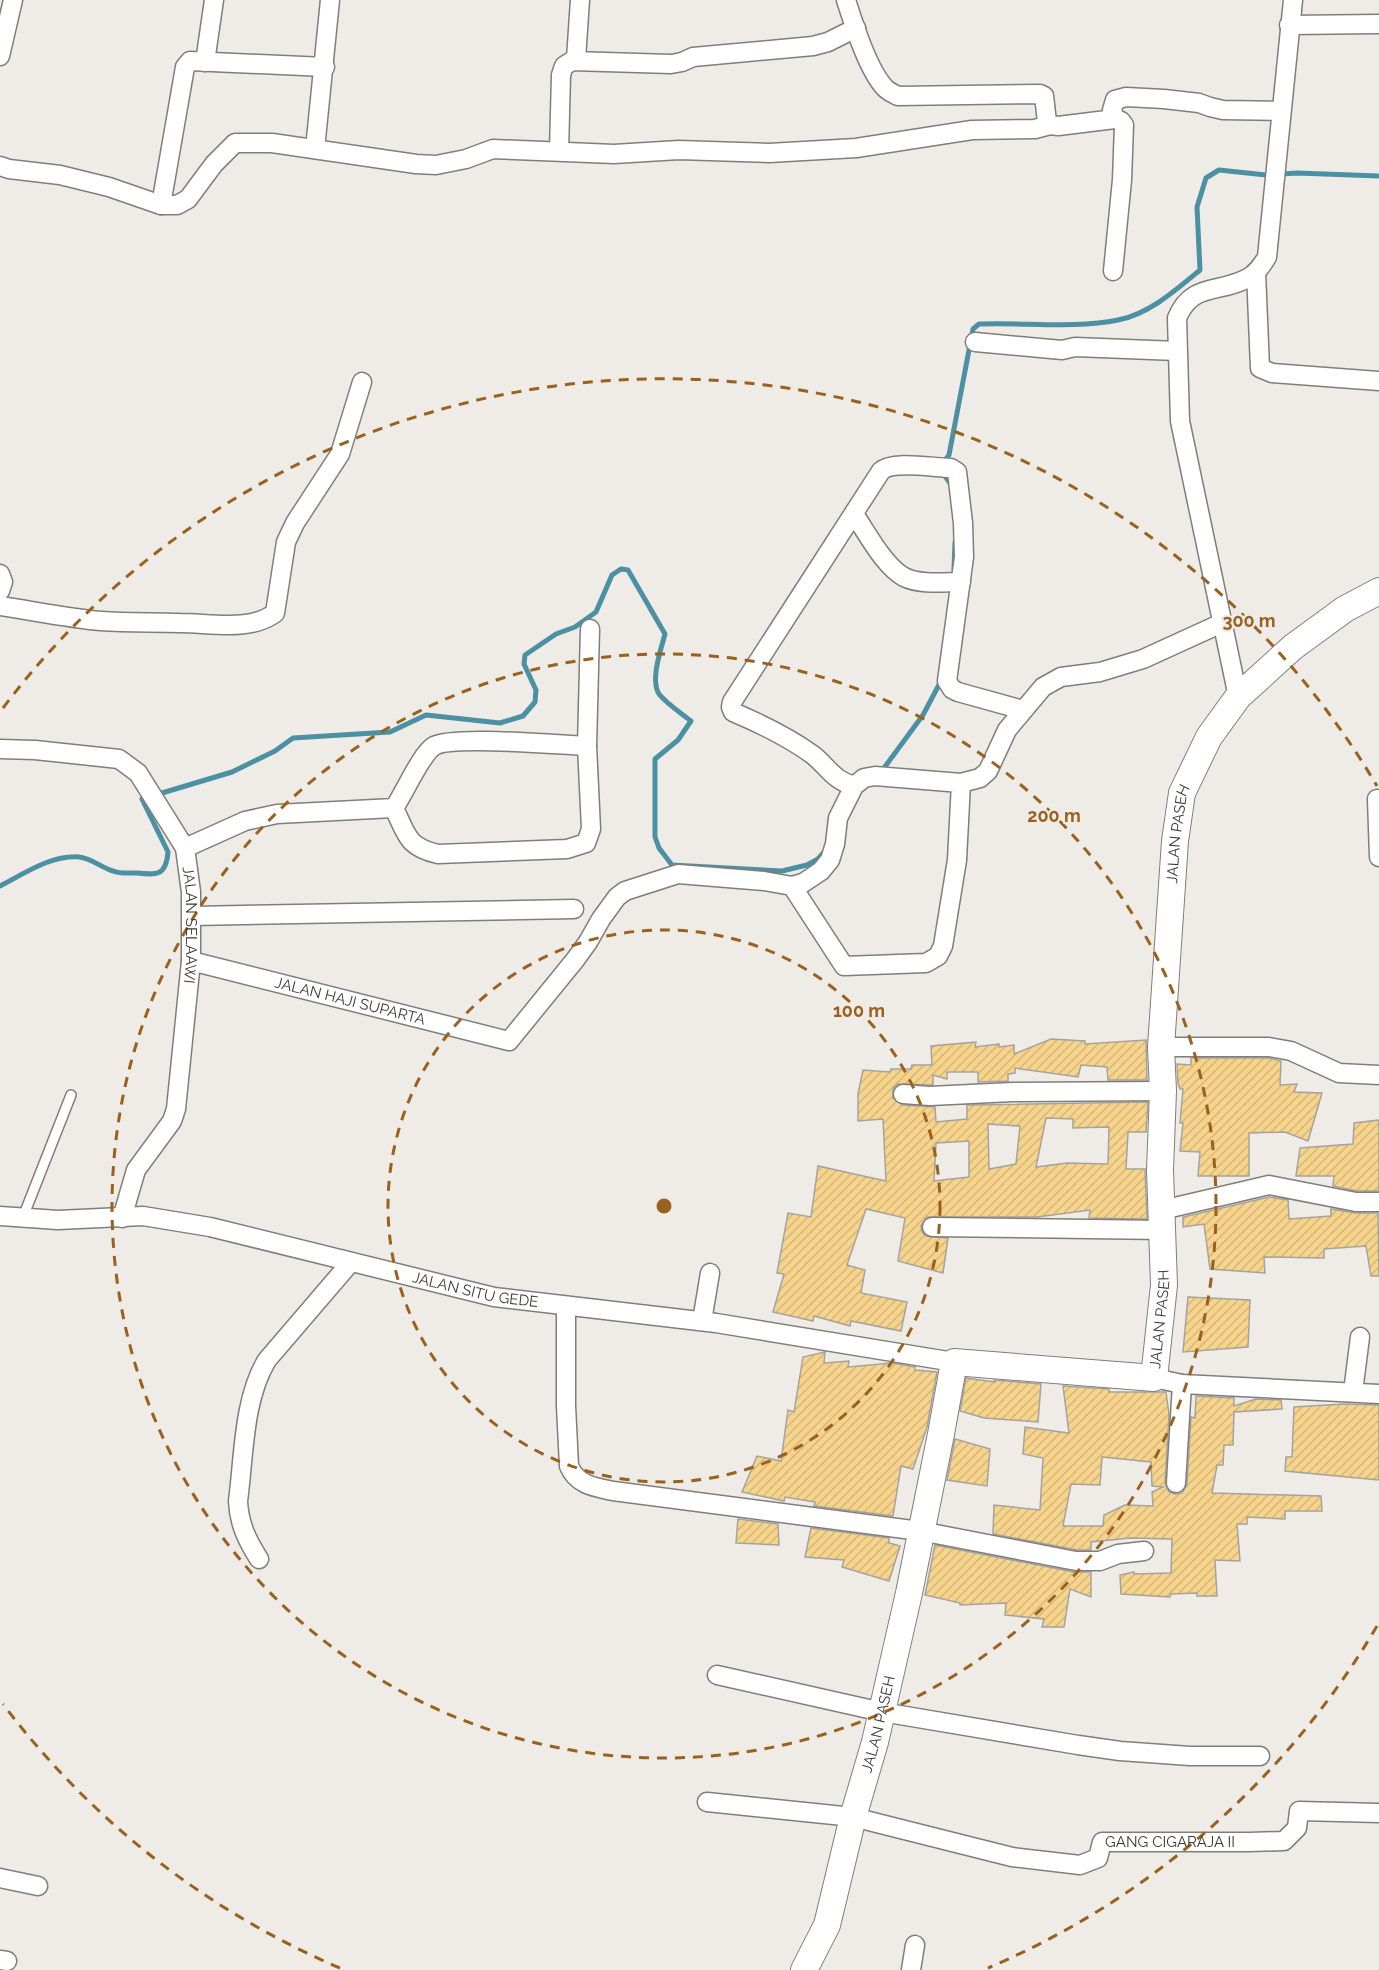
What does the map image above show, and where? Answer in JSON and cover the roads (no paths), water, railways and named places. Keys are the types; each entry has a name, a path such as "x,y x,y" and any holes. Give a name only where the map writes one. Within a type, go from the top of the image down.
{"street":[{"path":"0,56 13,0"},
{"path":"205,62 213,0"},
{"path":"315,149 330,0"},
{"path":"576,59 580,0"},
{"path":"846,0 875,74 886,90 898,96 1040,94 1046,100 1047,122 1050,125"},
{"path":"1238,698 1180,421 1177,318 1180,310 1192,295 1247,279 1256,272 1267,257 1293,0"},
{"path":"1289,25 1379,24"},
{"path":"559,151 561,75 564,66 576,59 677,64 693,57 813,46 828,42 856,28"},
{"path":"161,204 185,67 190,61 325,67"},
{"path":"1115,119 1112,110 1115,100 1126,96 1184,100 1223,110 1281,111"},
{"path":"0,166 60,175 109,186 161,204 177,205 188,199 214,164 235,144 272,143 436,165 466,159 493,149 614,154 679,150 769,153 845,149 972,130 1035,129 1050,125 1115,119 1124,125 1122,180 1113,271"},
{"path":"1256,272 1260,368 1272,373 1379,381"},
{"path":"975,342 1062,350 1075,347 1177,351"},
{"path":"0,606 98,621 140,624 222,625 265,620 275,613 286,542 294,523 340,454 362,382"},
{"path":"849,784 833,775 814,756 733,712 731,707 732,702 880,471 885,467 945,468 957,472 964,557 956,582 947,675 949,685 958,692 1023,710"},
{"path":"854,514 892,568 914,580 956,582"},
{"path":"0,574 3,582 0,591"},
{"name":"JALAN PASEH","path":"804,1970 827,1925 853,1817 875,1742 909,1593 954,1362 1154,1378 1164,1285 1160,1170 1163,1091 1161,1047 1175,841 1182,793 1209,736 1238,698 1293,647 1345,609 1379,591"},
{"path":"849,784 875,776 961,783 980,778 988,771 1007,730 1044,687 1061,677 1100,672 1143,659 1222,623"},
{"path":"394,808 412,844 424,851 438,854 567,849 586,843 591,829 587,746 590,629"},
{"path":"394,808 424,757 435,746 458,741 587,746"},
{"name":"JALAN SELAAWI","path":"0,749 35,750 119,759 138,772 184,848 192,916 191,961 176,1109 172,1121 140,1161 122,1218"},
{"path":"849,784 838,818 835,844 830,860 813,877 792,886 844,966 926,963 938,956 943,946 957,860 961,783"},
{"path":"1377,799 1379,857"},
{"path":"184,848 246,821 277,814 394,808"},
{"name":"JALAN HAJI SUPARTA","path":"191,961 509,1041 575,960 617,897 625,891 678,873 764,880 792,886"},
{"path":"192,916 574,909"},
{"path":"1161,1047 1269,1047 1291,1051 1339,1073 1379,1075"},
{"path":"903,1094 930,1096 1012,1092 1163,1091"},
{"path":"932,1227 1163,1220 1269,1185 1356,1202 1379,1202"},
{"name":"JALAN SITU GEDE","path":"0,1216 58,1220 143,1216 210,1227 494,1297 702,1321 954,1362"},
{"path":"259,1559 246,1536 238,1513 252,1392 267,1360 351,1262"},
{"path":"702,1321 710,1273"},
{"path":"566,1305 566,1406 569,1466 572,1474 578,1480 597,1488 613,1491 920,1531 1076,1561 1100,1561 1118,1554 1144,1551"},
{"path":"1353,1392 1360,1337"},
{"path":"1154,1378 1182,1384 1379,1394"},
{"path":"1176,1483 1182,1384"},
{"path":"717,1675 882,1712 1120,1751 1190,1756 1260,1756"},
{"path":"707,1802 853,1817"},
{"name":"GANG CIGARAJA II","path":"853,1817 1012,1857 1080,1865 1098,1858 1102,1842 1284,1841 1297,1828 1299,1811 1379,1813"},
{"path":"0,1878 38,1886"},
{"path":"911,1970 915,1945"}],"lane":[{"path":"23,1217 71,1095"}],"waterway":[{"path":"952,486 945,476 945,460 949,455 973,329 979,324 1101,323 1129,317 1162,300 1200,270 1197,207 1206,178 1219,170 1266,175 1297,173 1379,176"},
{"path":"954,569 955,542"},
{"path":"0,886 38,866 68,857 83,858 119,873 155,874 163,870 168,852 142,799 232,772 275,751 293,738 390,732 426,715 500,723 523,716 535,702 536,690 524,664 525,655 556,634 575,627 596,612 612,575 621,569 628,570 665,634 656,673 659,694 691,721 678,740 655,759 655,837 659,848 672,865 782,871 807,865 818,859 825,851"},
{"path":"880,769 884,768 923,715 942,679"}]}
